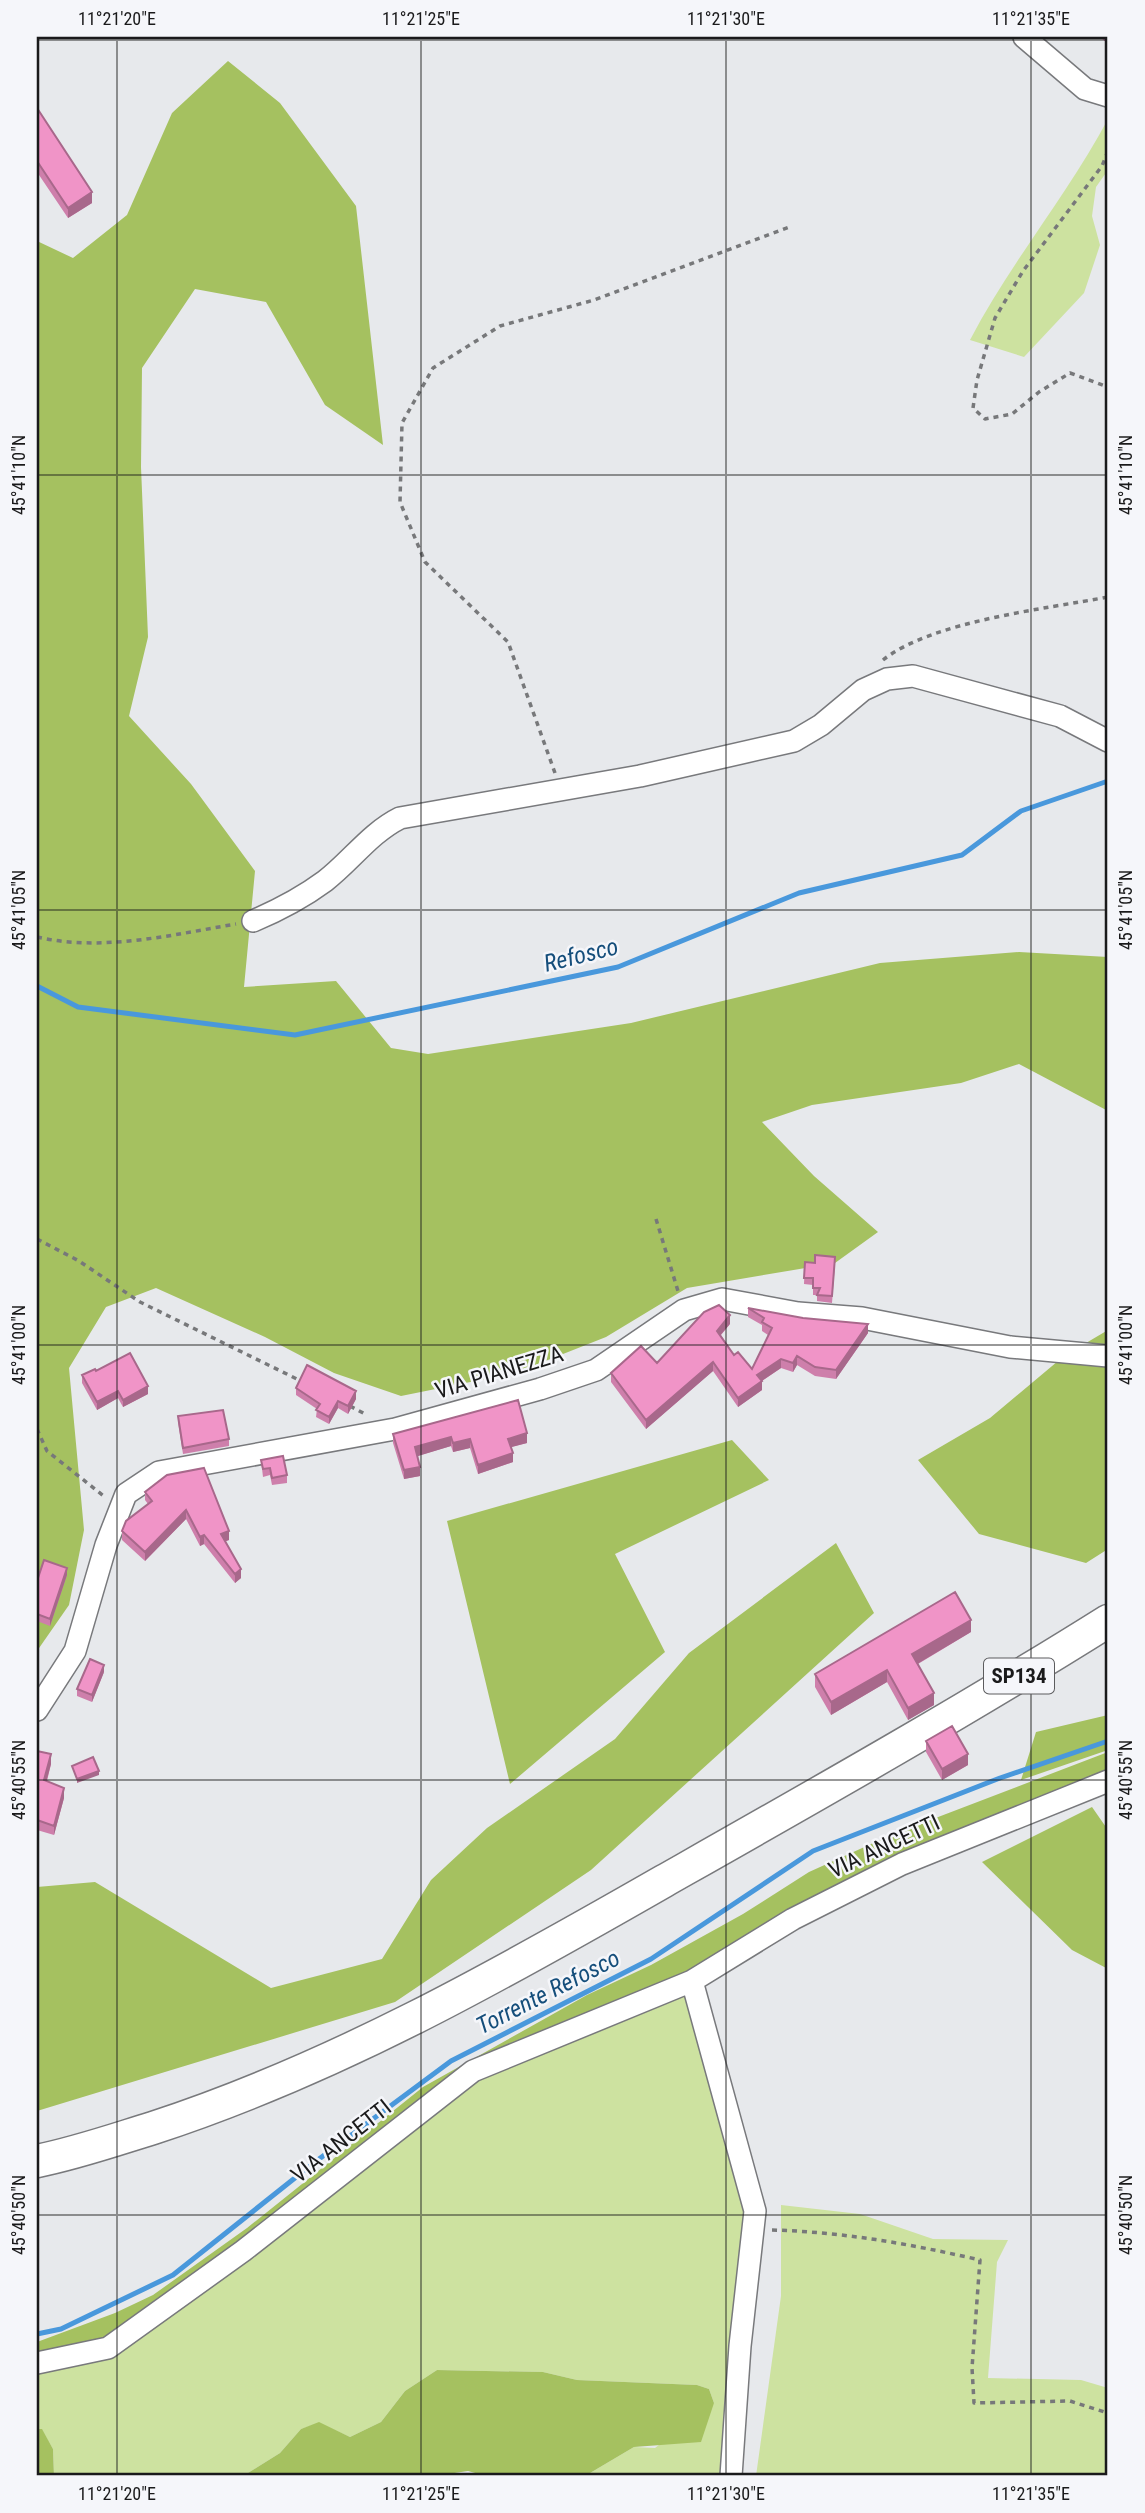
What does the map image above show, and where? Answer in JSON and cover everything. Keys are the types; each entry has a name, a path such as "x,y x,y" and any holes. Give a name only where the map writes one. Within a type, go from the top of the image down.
{"highway":[{"name":"SP134","path":"37,2161 71,2154 216,2107 342,2054 529,1958 930,1730 1108,1621"}],"street":[{"path":"1024,37 1085,89 1108,96"},
{"path":"253,921 288,907 326,880 385,826 400,818 733,758 794,741 821,725 863,691 887,679 913,676 1060,716 1108,741"},
{"name":"VIA PIANEZZA","path":"37,1710 75,1651 106,1545 126,1494 159,1472 395,1429 540,1389 596,1370 684,1310 722,1299 798,1313 862,1318 1010,1347 1108,1356"},
{"name":"VIA ANCETTI","path":"37,2363 108,2348 243,2252 473,2071 692,1981 793,1919 902,1864 1108,1781"},
{"path":"692,1981 755,2211 740,2346 731,2476"}],"path":[{"path":"1108,151 1102,166 1023,271 995,318 977,380 974,408 985,419 1012,414 1039,392 1070,373 1108,387"},
{"path":"561,788 508,642 425,562 400,502 402,423 433,368 500,326 594,300 792,226"},
{"path":"863,691 884,659 911,641 1028,612 1108,597"},
{"path":"37,937 66,944 145,939 253,921"},
{"path":"656,1219 684,1310"},
{"path":"37,1239 79,1261 140,1301 304,1383"},
{"path":"339,1401 395,1429"},
{"path":"37,1429 47,1451 121,1508"},
{"path":"753,2230 832,2231 902,2242 980,2260 972,2368 974,2403 1070,2401 1108,2413"}],"green space":[{"path":"228,61 280,103 356,206 383,445 325,405 266,302 195,289 142,368 141,467 148,637 129,716 191,784 255,871 244,987 336,981 391,1048 428,1054 631,1023 880,963 1019,952 1108,957 1108,1111 1019,1064 961,1083 812,1105 762,1122 814,1176 878,1232 835,1263 687,1288 606,1337 515,1373 401,1396 334,1373 265,1337 156,1288 106,1307 69,1368 84,1530 69,1605 37,1651 37,241 73,258 127,215 172,113"},
{"path":"1108,119 1108,170 1096,187 1092,216 1100,245 1084,293 1024,357 970,340 1003,284 1075,175"},
{"path":"1108,1330 1108,1549 1086,1563 979,1534 918,1460 990,1418 1064,1356"},
{"path":"732,1440 769,1480 615,1554 665,1652 510,1784 447,1521"},
{"path":"836,1543 874,1613 591,1870 395,2002 37,2111 37,1887 95,1882 271,1988 382,1959 431,1880 487,1828 615,1739 689,1653"},
{"path":"1108,1715 1108,1750 1021,1780 1036,1732"},
{"path":"1108,1752 1108,1771 714,1961 453,2080 293,2225 245,2250 125,2334 37,2359 37,2342 115,2313 153,2295 247,2228 423,2087 587,1995 651,1965 743,1914 809,1872 891,1835"},
{"path":"1092,1807 1108,1830 1108,1969 1072,1950 982,1862"},
{"path":"696,1976 752,2207 728,2476 585,2476 634,2447 655,2448 714,2403 709,2389 697,2385 577,2380 543,2372 437,2370 405,2391 381,2422 350,2437 319,2423 301,2429 280,2453 243,2476 54,2476 53,2449 42,2430 37,2429 37,2359 97,2349 337,2184 453,2080"},
{"path":"781,2205 860,2214 933,2239 1008,2240 997,2262 988,2378 1081,2380 1108,2388 1108,2476 756,2476 781,2296"},
{"path":"437,2370 543,2372 577,2380 697,2385 709,2389 714,2403 701,2442 634,2447 585,2476 486,2476 468,2471 434,2476 243,2476 280,2453 301,2429 319,2422 350,2437 381,2422 405,2391"},
{"path":"37,2429 42,2429 53,2449 54,2476 37,2476"}],"building":[{"path":"37,108 92,192 68,208 37,161"},
{"path":"815,1255 835,1257 832,1296 817,1295 820,1288 813,1288 813,1278 804,1278 805,1262 815,1263"},
{"path":"719,1305 730,1315 717,1331 734,1355 738,1352 752,1369 772,1328 762,1322 764,1318 748,1308 803,1318 868,1324 836,1370 815,1367 797,1356 793,1363 781,1359 757,1375 762,1381 738,1398 713,1362 646,1420 611,1373 641,1346 657,1363 704,1312"},
{"path":"130,1353 148,1386 123,1400 118,1391 97,1402 82,1375 95,1369 96,1371"},
{"path":"307,1365 356,1391 348,1406 338,1401 329,1417 316,1410 320,1404 296,1388"},
{"path":"518,1400 527,1433 508,1439 513,1453 478,1465 470,1439 453,1443 451,1437 415,1447 420,1467 404,1470 393,1434"},
{"path":"223,1410 229,1439 183,1448 178,1416"},
{"path":"283,1456 287,1475 272,1478 270,1468 263,1469 261,1460"},
{"path":"204,1468 229,1531 221,1534 241,1569 235,1574 204,1535 200,1537 186,1510 145,1552 122,1531 126,1521 152,1501 145,1492 167,1475"},
{"path":"44,1560 67,1568 50,1619 37,1614 37,1581"},
{"path":"955,1592 971,1620 912,1654 934,1693 908,1708 887,1670 831,1702 815,1674"},
{"path":"90,1659 104,1665 92,1695 77,1689"},
{"path":"952,1726 968,1754 942,1769 926,1741"},
{"path":"37,1751 51,1754 44,1780 64,1788 54,1826 37,1820"},
{"path":"93,1757 99,1771 77,1779 72,1766"}],"waterway":[{"name":"Refosco","path":"37,986 78,1007 295,1035 618,967 799,893 962,855 1021,811 1108,781"},
{"name":"Torrente Refosco","path":"37,2334 61,2329 173,2275 315,2162 451,2061 651,1959 813,1851 1000,1778 1108,1741"}]}
